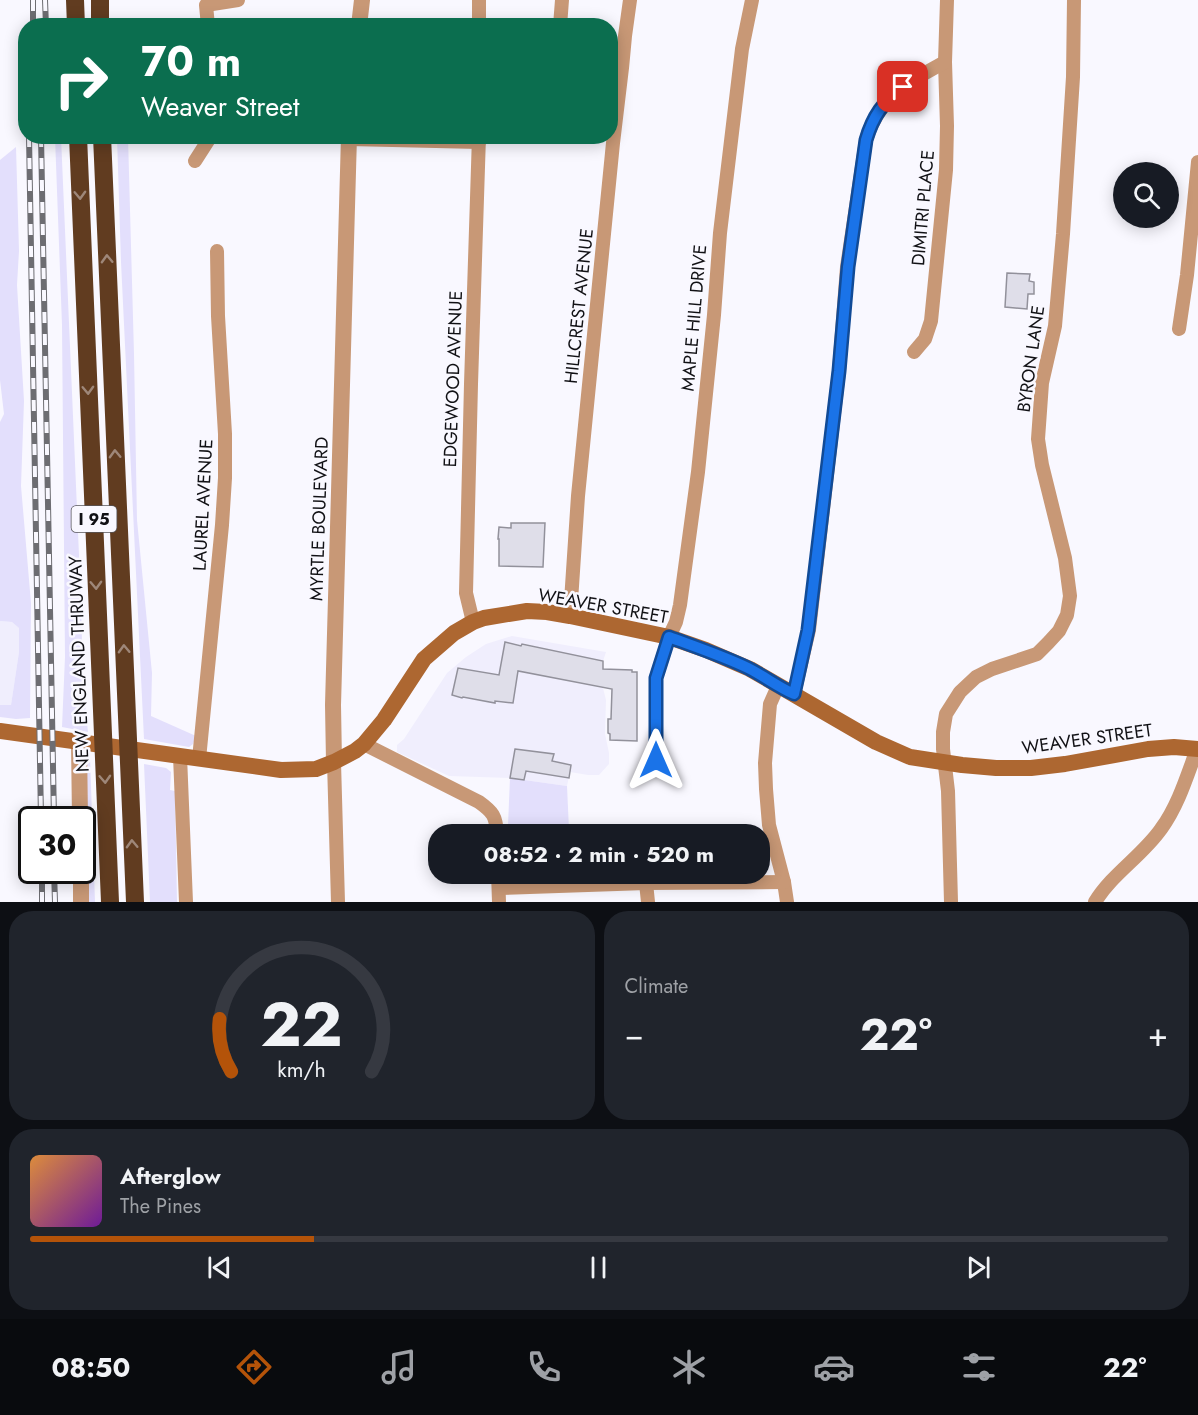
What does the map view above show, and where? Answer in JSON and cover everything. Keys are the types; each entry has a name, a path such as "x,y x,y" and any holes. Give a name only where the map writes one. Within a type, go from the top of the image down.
{"highway":[{"path":"75,0 76,18"},
{"path":"100,0 100,18"},
{"name":"NEW ENGLAND THRUWAY","path":"78,144 110,902"},
{"name":"I 95","path":"102,144 135,902"}],"main road":[{"name":"WEAVER STREET","path":"0,731 79,747 180,756 281,770 316,769 355,752 364,744 384,720 424,659 454,633 473,622 527,611 570,616 669,637 706,650 750,669 876,742 910,757 996,768 1031,768 1148,749 1174,747 1198,749"}],"street":[{"path":"207,18 206,5 238,0"},
{"path":"361,18 362,0"},
{"path":"479,0 479,18"},
{"path":"561,18 562,0"},
{"name":"HILLCREST AVENUE","path":"618,35 630,0"},
{"name":"MAPLE HILL DRIVE","path":"656,760 656,678 680,605 698,472 720,233 742,50 752,0"},
{"name":"DIMITRI PLACE","path":"914,352 925,339 931,321 946,170 947,0"},
{"name":"BYRON LANE","path":"951,902 948,790 943,732 946,714 960,692 976,677 1036,654 1048,643 1059,631 1067,615 1070,596 1065,558 1038,440 1042,383 1055,326 1064,234 1073,77 1074,0"},
{"path":"794,694 808,630 839,371 848,267 866,140 878,111 893,95 914,79 945,62"},
{"path":"195,160 206,144"},
{"name":"MYRTLE BOULEVARD","path":"338,902 333,705 349,144"},
{"name":"EDGEWOOD AVENUE","path":"473,622 466,593 479,144"},
{"name":"HILLCREST AVENUE","path":"570,616 609,144"},
{"path":"1179,329 1198,162"},
{"name":"LAUREL AVENUE","path":"199,759 225,478 225,434 218,316 218,251"},
{"path":"778,686 770,704 765,764 769,825 787,902"},
{"path":"364,744 479,802 491,811 496,824"},
{"path":"79,747 80,806"},
{"path":"1095,902 1161,830 1176,803 1198,749"},
{"path":"180,756 186,902"},
{"path":"770,882 784,882"},
{"path":"81,884 81,902"},
{"path":"499,895 634,884"},
{"path":"646,884 648,902"}],"shaded area":[{"path":"55,144 61,144 83,685 88,732 62,727 65,657 62,325"},
{"path":"117,144 128,144 137,520 152,673 151,716 196,736 189,747 144,739"},
{"path":"16,147 19,251 17,285 24,401 21,486 31,603 30,718 16,719 0,717 0,705 11,705 19,652 19,628 12,622 0,621 0,422 4,414 0,380 0,160"},
{"path":"0,621 12,622 19,628 19,652 11,705 0,705"},
{"path":"512,636 606,652 603,661 603,688 606,700 605,734 609,764 599,775 570,772 567,786 510,778 449,776 397,752 397,745 404,739 447,673 486,644"},
{"path":"85,757 90,757 92,806 86,806"},
{"path":"144,764 166,768 171,772 170,790 175,791 177,902 150,902"},
{"path":"510,778 567,786 569,824 508,824"},
{"path":"88,884 94,884 95,902 88,902"}],"building":[{"path":"1007,273 1030,274 1029,281 1034,282 1034,294 1028,294 1027,309 1005,307"},
{"path":"511,523 545,523 543,567 499,566 499,527 511,528"},
{"path":"505,642 603,661 603,669 637,672 637,741 610,740 608,719 611,719 612,689 518,671 513,703 495,701 495,703 452,695 458,668 499,675"},
{"path":"515,749 554,754 552,761 571,765 569,778 526,771 524,780 510,778"}],"railway":[{"path":"33,0 33,18"},
{"path":"45,0 46,18"},
{"path":"29,144 41,806"},
{"path":"41,144 54,806"},
{"path":"42,884 42,902"},
{"path":"54,884 55,902"}],"route":[{"path":"656,760 656,678 669,637 750,669 794,694 808,630 839,371 848,267 866,140 878,111 903,87"}]}
